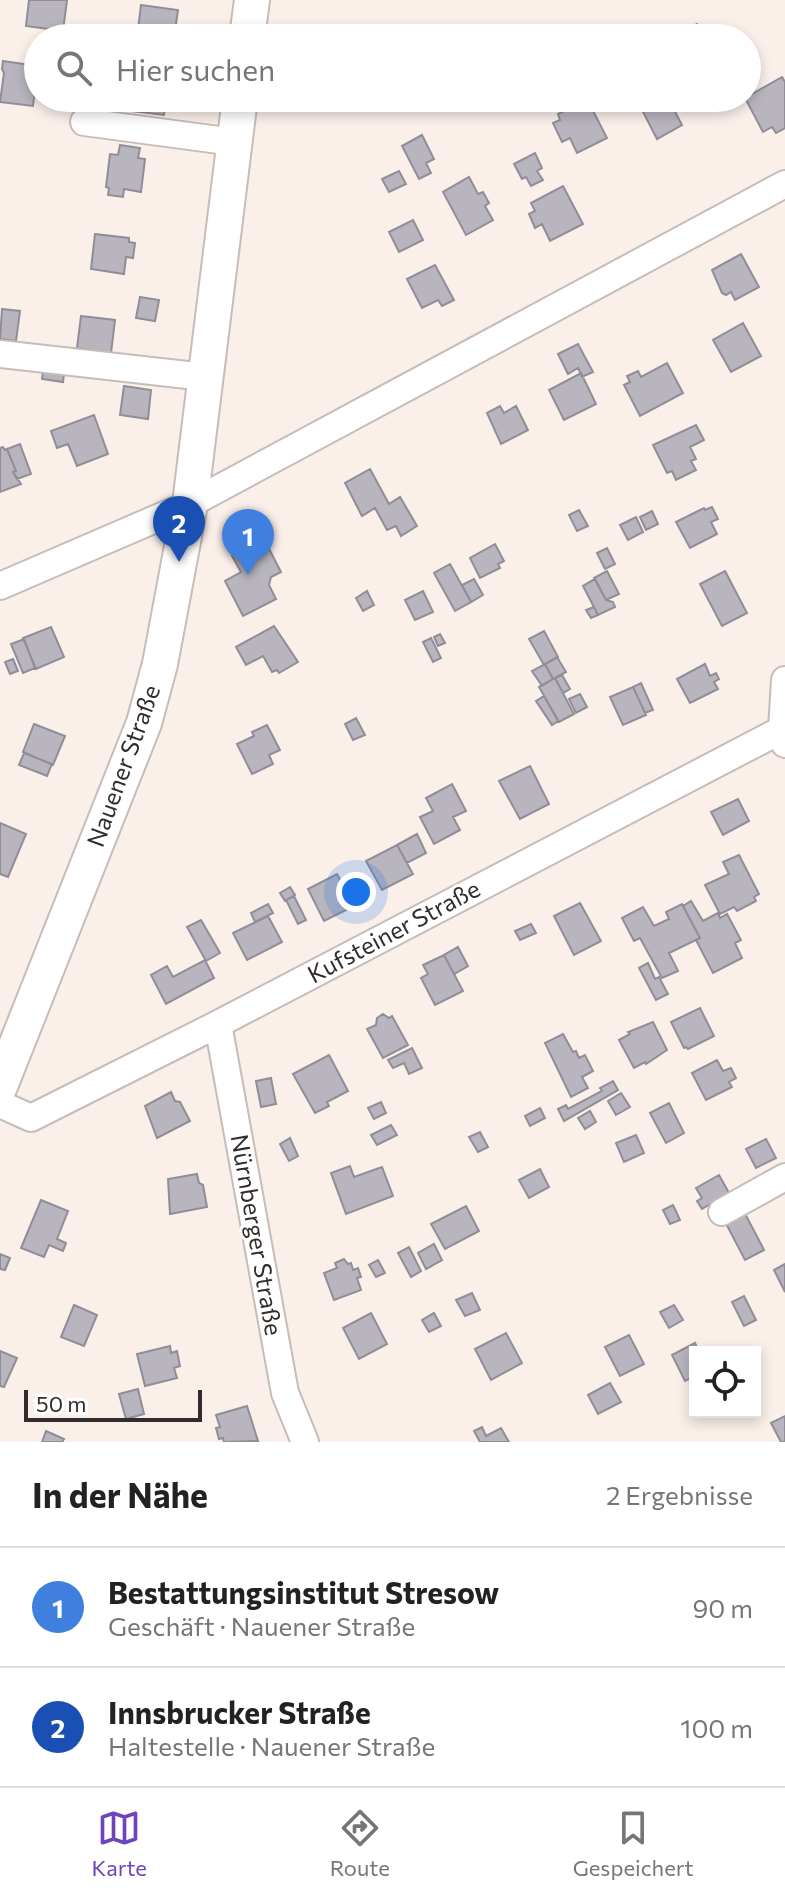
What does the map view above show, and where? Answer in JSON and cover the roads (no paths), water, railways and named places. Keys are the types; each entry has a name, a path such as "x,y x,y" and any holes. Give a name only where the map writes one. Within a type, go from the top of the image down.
{"main road":[{"path":"249,24 252,0"},
{"name":"Nauener Straße","path":"0,1086 144,723 160,664 190,504 238,112"}],"street":[{"path":"84,122 234,142"},
{"path":"0,586 190,504 785,184"},
{"path":"0,354 205,377"},
{"path":"784,734 785,680"},
{"name":"Kufsteiner Straße","path":"0,1104 31,1118 784,734"},
{"name":"Nürnberger Straße","path":"218,1024 285,1393 305,1442"},
{"path":"722,1212 785,1177"}],"place":[{"name":"Innsbrucker Straße","path":"179,562"},
{"name":"Bestattungsinstitut Stresow","path":"248,575"}]}
